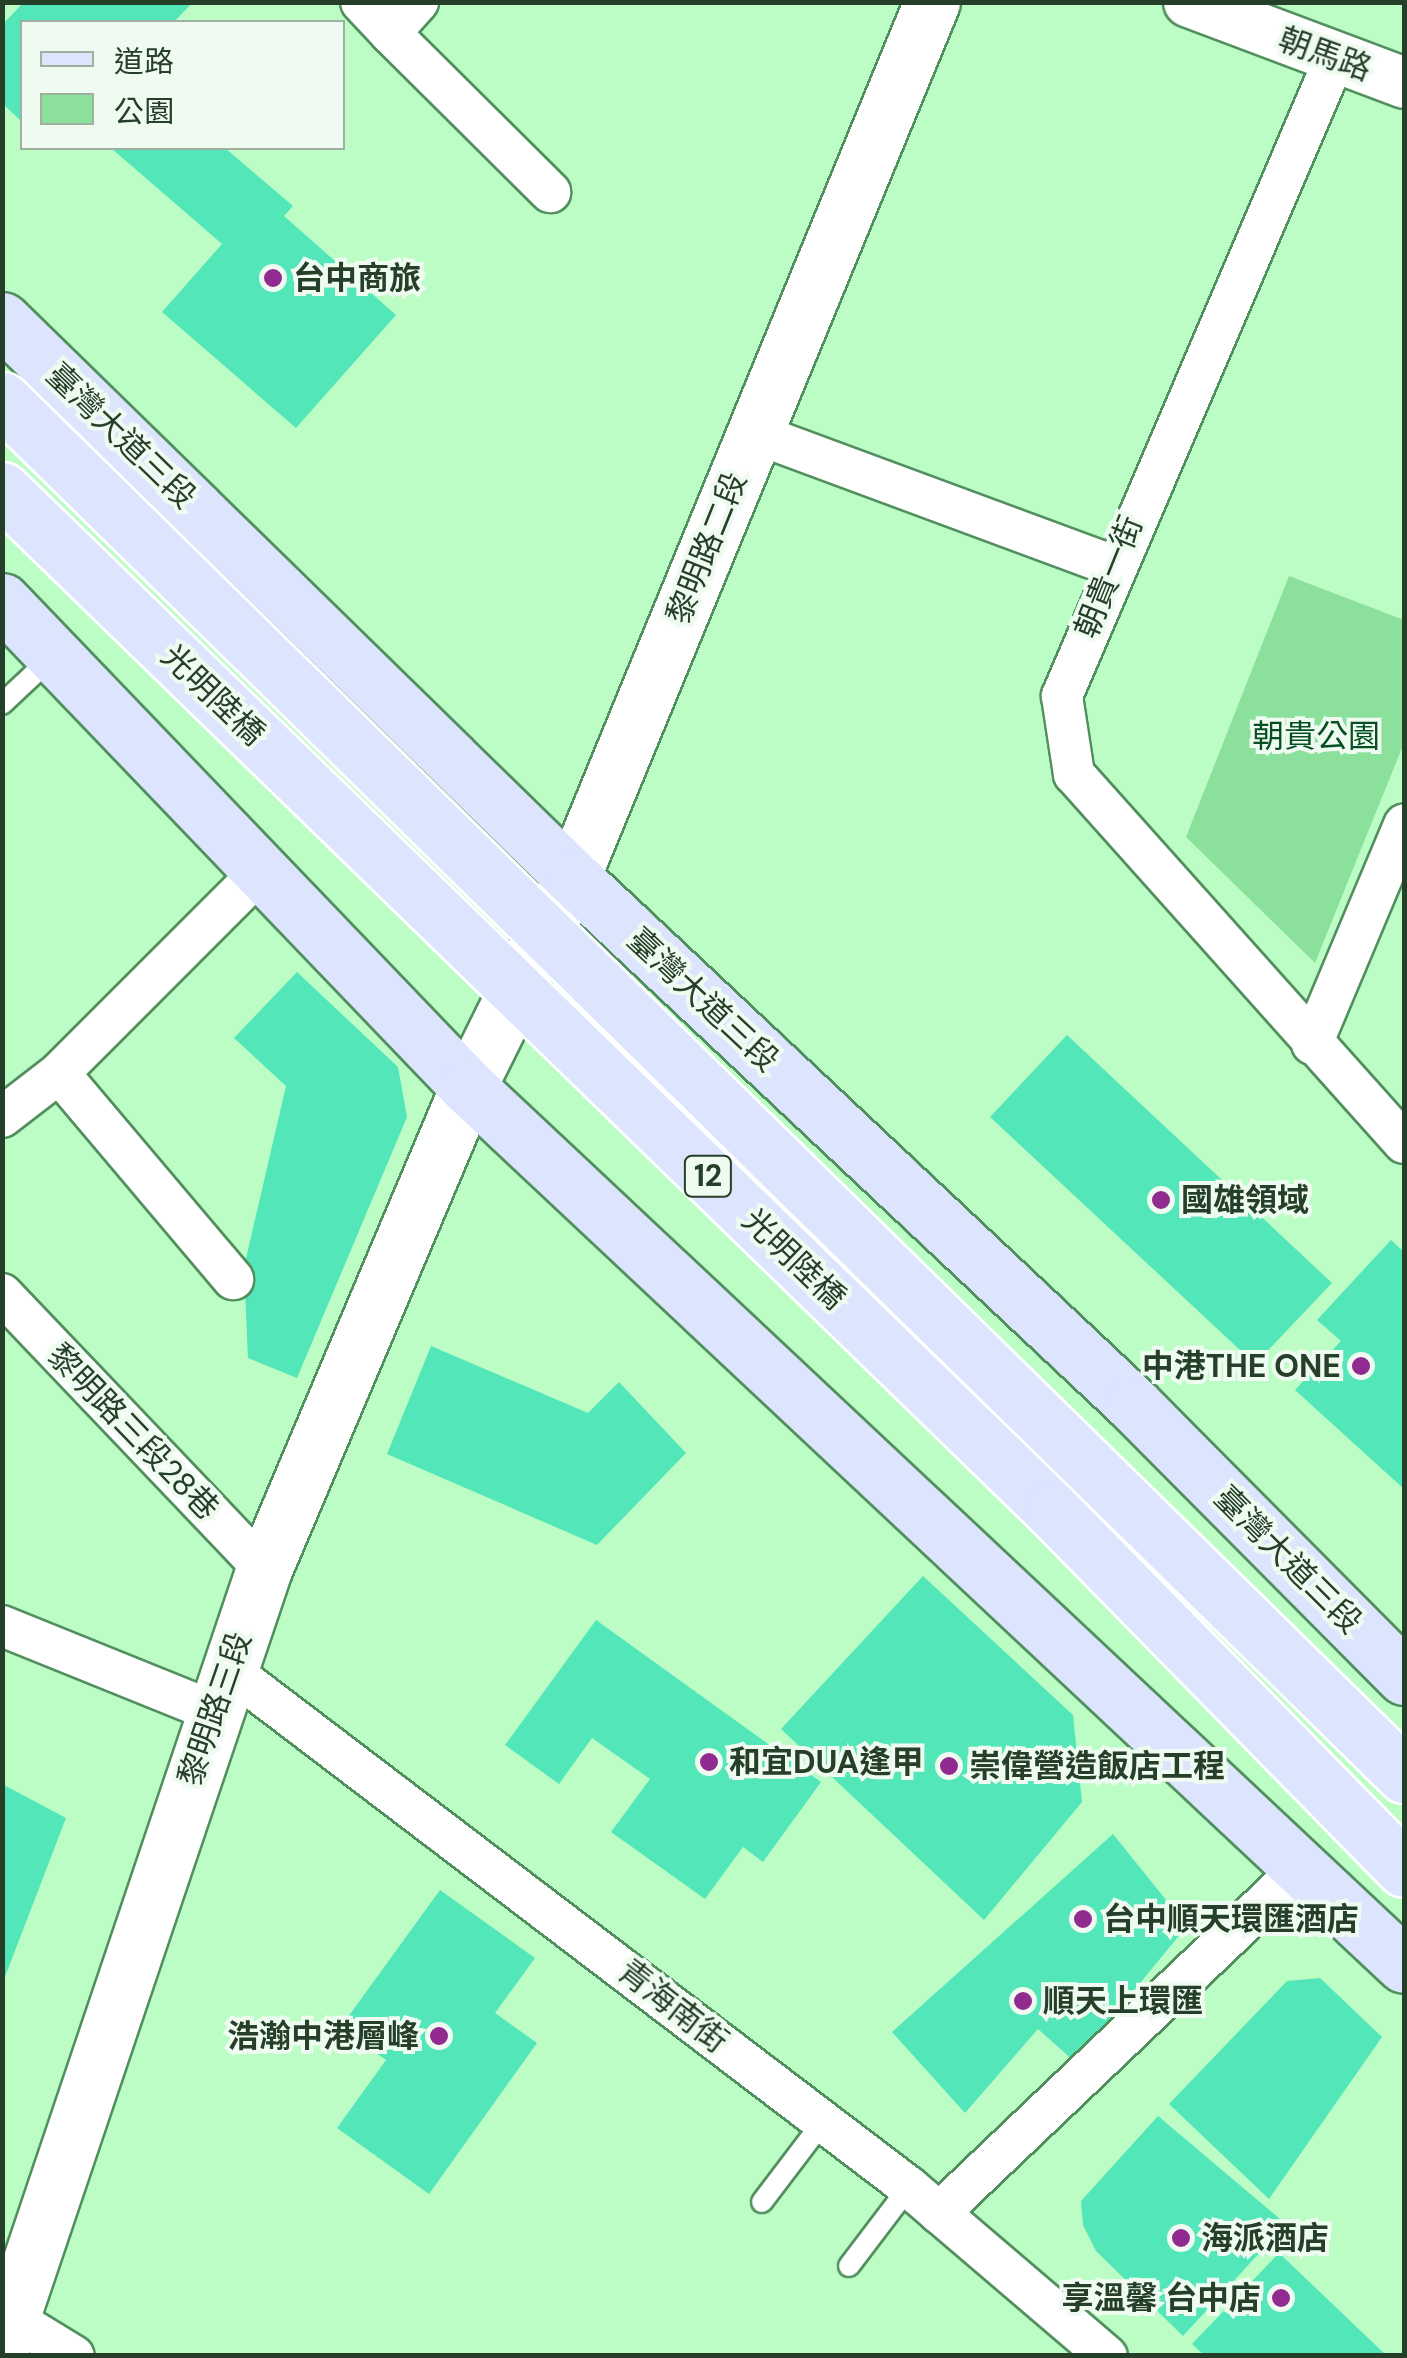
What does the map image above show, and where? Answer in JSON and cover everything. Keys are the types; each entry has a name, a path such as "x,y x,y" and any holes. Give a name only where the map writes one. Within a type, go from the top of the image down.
{"main road":[{"name":"黎明路二段","path":"468,1087 572,876 932,2"},
{"name":"臺灣大道三段","path":"2,320 572,876 1133,1404 1404,1678"},
{"name":"光明陸橋","path":"2,400 1404,1775"},
{"name":"光明陸橋","path":"2,490 1051,1509 1404,1870"},
{"path":"2,600 468,1087 1404,1968"},
{"name":"黎明路三段","path":"5,2326 264,1569 468,1087"}],"street":[{"path":"361,2 550,192"},
{"path":"390,32 418,2"},
{"name":"朝馬路","path":"1189,2 1404,83"},
{"name":"朝貴一街","path":"1334,58 1111,565 1062,696 1074,774 1404,1143"},
{"path":"754,433 1111,565"},
{"path":"1312,1044 1404,825"},
{"path":"2,1117 59,1074 263,870"},
{"path":"59,1074 233,1279"},
{"name":"黎明路三段28巷","path":"2,1294 264,1569"},
{"name":"青海南街","path":"2,1626 220,1690 822,2123 924,2200 1107,2356"},
{"path":"924,2200 1300,1869"},
{"path":"1359,1925 1404,1980"},
{"path":"5,2326 74,2356"}],"lane":[{"path":"2,704 55,654"},
{"path":"762,2202 822,2123"},
{"path":"849,2266 924,2200"}],"green space":[{"name":"朝貴公園","path":"1289,576 1404,620 1404,743 1315,963 1186,837"}],"building":[{"path":"24,2 193,2 176,20 20,20 20,120 2,103 2,25"},
{"name":"台中商旅","path":"113,150 227,150 293,206 284,216 396,315 296,428 162,312 222,244"},
{"path":"297,972 398,1067 407,1117 297,1378 248,1358 244,1267 286,1086 234,1038"},
{"name":"國雄領域","path":"1067,1035 1332,1283 1255,1364 990,1117"},
{"name":"中港THE ONE","path":"1391,1240 1404,1252 1404,1489 1295,1390 1341,1341 1317,1320"},
{"path":"431,1346 588,1413 619,1382 686,1453 597,1545 387,1454"},
{"name":"崇偉營造飯店工程","path":"923,1576 1073,1715 1082,1802 984,1920 781,1729"},
{"name":"和宜DUA逢甲","path":"596,1620 821,1782 763,1862 743,1847 705,1899 611,1832 650,1779 592,1738 559,1784 505,1745"},
{"path":"2,1784 66,1818 3,1982 2,1982"},
{"name":"順天上環匯","path":"1113,1834 1187,1926 1075,2062 1038,2029 965,2113 892,2032"},
{"name":"浩瀚中港層峰","path":"440,1890 535,1958 495,2013 537,2043 429,2194 337,2128 386,2060 340,2028"},
{"path":"1320,1978 1382,2037 1269,2199 1169,2104 1287,1981"},
{"name":"海派酒店","path":"1158,2116 1286,2224 1183,2336 1096,2251 1083,2225 1081,2201"},
{"name":"享溫馨 台中店","path":"1279,2253 1387,2356 1205,2356 1192,2344"}],"place":[{"name":"台中商旅","path":"273,278"},
{"name":"國雄領域","path":"1161,1200"},
{"name":"中港THE ONE","path":"1361,1366"},
{"name":"和宜DUA逢甲","path":"709,1762"},
{"name":"崇偉營造飯店工程","path":"949,1766"},
{"name":"台中順天環匯酒店","path":"1083,1919"},
{"name":"順天上環匯","path":"1023,2001"},
{"name":"浩瀚中港層峰","path":"439,2036"},
{"name":"海派酒店","path":"1181,2238"},
{"name":"享溫馨 台中店","path":"1281,2298"}]}
